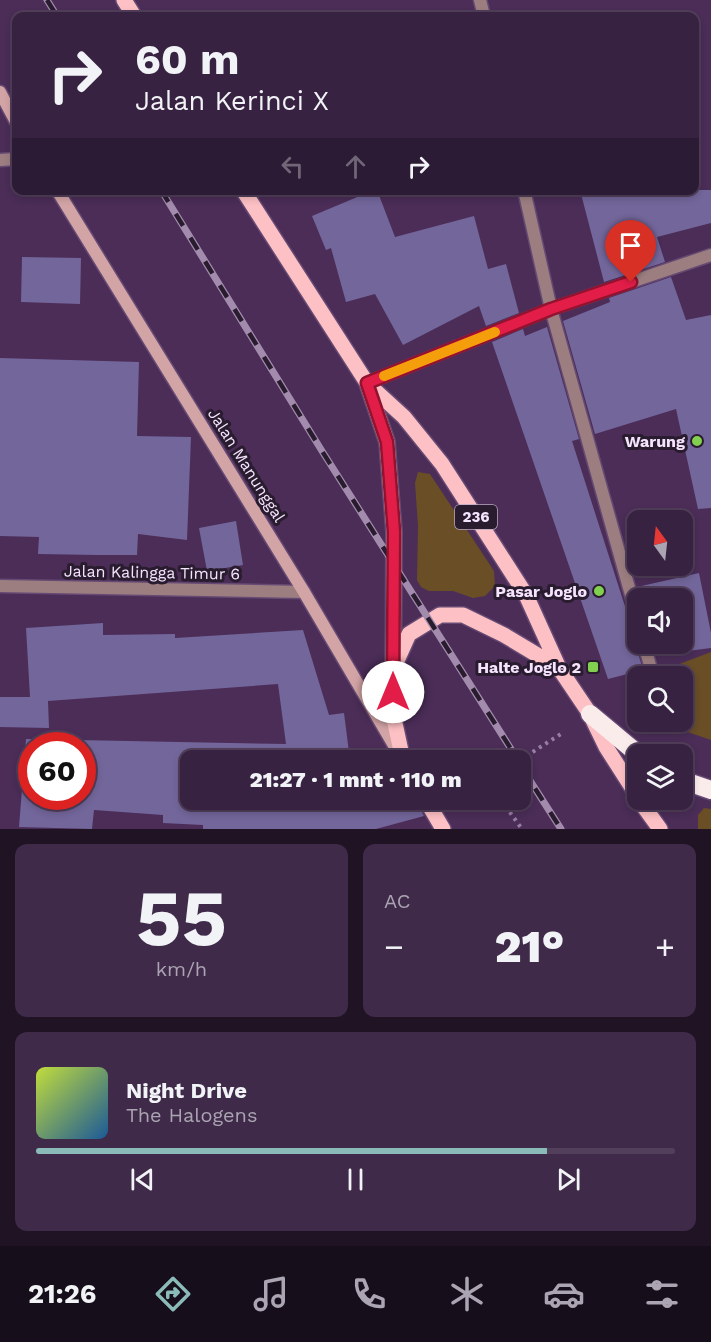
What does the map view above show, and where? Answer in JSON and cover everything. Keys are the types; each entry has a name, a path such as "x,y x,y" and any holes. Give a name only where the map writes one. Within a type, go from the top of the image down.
{"highway":[{"path":"590,714 627,745"},
{"path":"693,783 711,789"}],"main road":[{"name":"236","path":"246,195 367,383 387,442 394,532 393,714 400,750"},
{"name":"236","path":"367,383 404,417 442,464 526,595 559,668 590,714 606,747 627,780"},
{"name":"236","path":"393,669 409,634 441,615 463,615 504,635 559,668"},
{"path":"432,810 443,829"},
{"name":"236","path":"647,810 660,829"}],"street":[{"path":"0,92 12,114"},
{"name":"Jalan Manunggal","path":"60,195 304,592 397,750"},
{"path":"525,195 551,309 629,588"},
{"path":"367,383 551,309 711,255"},
{"name":"Jalan Kalingga Timur 6","path":"0,586 304,592"}],"path":[{"path":"531,753 564,732"},
{"path":"508,810 522,829"}],"shaded area":[{"path":"418,472 430,474 494,571 495,586 485,596 473,598 453,591 429,591 421,587 417,580 418,526 415,483"},
{"path":"711,652 711,740 688,732 693,732 693,666 674,666"},
{"path":"704,808 711,809 711,829 698,829 698,815"}],"building":[{"path":"699,190 711,190 711,223 657,237 665,262 604,282 581,195 699,195"},
{"path":"362,195 379,195 395,237 474,216 488,269 506,264 519,313 486,326 479,306 403,345 375,294 346,302 331,248 326,250 312,216"},
{"path":"22,257 81,258 80,304 21,302"},
{"path":"671,277 686,320 711,315 711,508 698,509 676,409 595,434 563,321 610,302 609,298"},
{"name":"Pasar Joglo","path":"547,327 579,439 572,441 627,613 627,654 638,654 642,666 627,666 627,674 608,679 492,342 523,329 525,336"},
{"path":"0,358 139,362 137,436 191,437 187,540 138,534 137,555 38,554 39,537 0,536"},
{"path":"236,521 243,565 207,571 199,528"},
{"path":"699,573 711,633 711,648 693,650 693,588 637,587"},
{"path":"103,623 103,635 175,634 175,638 303,630 329,715 344,713 349,750 180,750 180,810 421,810 424,816 376,829 203,829 203,825 163,823 163,815 94,810 96,810 96,740 286,744 278,684 48,701 49,728 0,727 0,697 30,697 26,628"},
{"path":"20,810 94,810 92,829 19,827"}],"railway":[{"path":"47,0 54,12"},
{"path":"164,195 322,451 512,750"},
{"path":"531,782 561,829"}],"slow traffic":[{"path":"384,376 495,332"}],"place":[{"name":"Warung","path":"697,441"},
{"name":"Pasar Joglo","path":"599,591"},
{"name":"Halte Joglo 2","path":"593,667"}],"route":[{"path":"393,692 394,532 387,442 367,383 551,309 631,282"}]}
